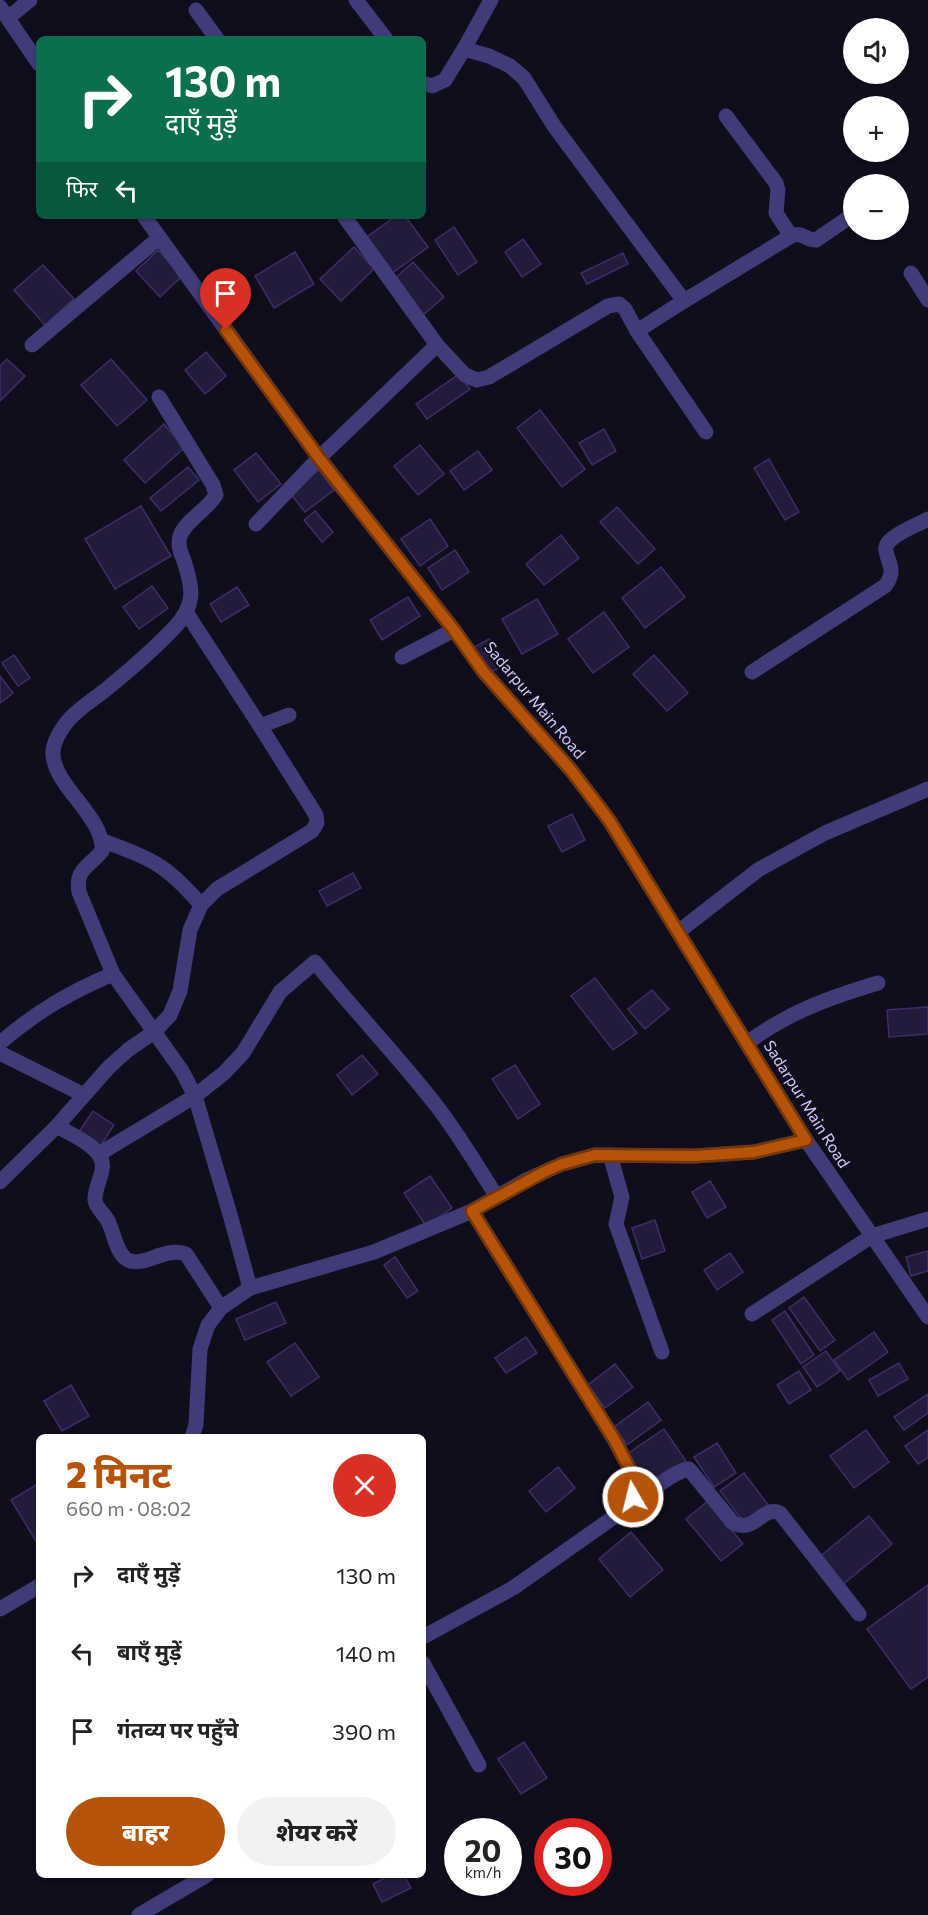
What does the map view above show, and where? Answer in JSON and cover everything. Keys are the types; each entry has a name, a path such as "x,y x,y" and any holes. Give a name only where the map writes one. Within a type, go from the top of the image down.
{"street":[{"path":"30,0 4,12 36,60"},
{"path":"356,0 384,36"},
{"path":"426,85 432,86 445,80 491,0"},
{"path":"196,10 215,36"},
{"path":"464,49 489,56 510,66 524,78 554,126 684,302"},
{"path":"726,116 776,183 778,190 776,213 790,236"},
{"name":"Sadarpur Main Road","path":"146,219 319,458 454,630 483,671 571,770 602,812 806,1140 928,1317"},
{"path":"346,219 437,345 465,375 477,380 489,377 613,304 619,304 625,309 637,331 706,432"},
{"path":"637,331 790,236 802,234 816,240 843,222"},
{"path":"32,345 159,238"},
{"path":"911,273 928,300"},
{"path":"256,524 319,458 437,345"},
{"path":"159,397 213,485 216,495 212,502 186,527 180,537 179,550 191,583 191,597 186,612 176,627 131,669 68,720 56,739 53,754 57,770 103,841 102,850 82,869 77,880 79,892 113,974 182,1071 195,1096 250,1288"},
{"path":"752,672 885,586 892,579 893,570 886,556 886,546 891,538 928,519"},
{"path":"0,1182 57,1126 128,1050 154,1032 170,1015 180,990 190,930 201,905 217,889 312,831 317,824 316,815 186,612"},
{"path":"402,657 454,630"},
{"path":"260,726 289,715"},
{"path":"678,932 758,870 825,832 928,789"},
{"path":"103,841 161,865 182,882 201,905"},
{"path":"99,1155 195,1096 224,1073 243,1053 280,992 315,962 438,1108 463,1142 497,1197"},
{"path":"0,1042 52,1004 82,987 113,974"},
{"path":"747,1043 772,1024 800,1010 843,993 878,983"},
{"path":"0,1053 84,1095"},
{"path":"57,1126 99,1155 103,1164 96,1191 96,1205 109,1221 121,1254 133,1262 171,1251 186,1254 221,1308"},
{"path":"193,1434 196,1425 200,1349 208,1325 221,1308 250,1288 374,1252 472,1211 526,1180 562,1164 595,1155 695,1156 754,1152 806,1140"},
{"path":"610,1155 622,1197 616,1224 662,1352"},
{"path":"426,1635 513,1588 621,1512 633,1497 635,1479 614,1439 472,1211"},
{"path":"752,1314 873,1236 928,1219"},
{"path":"633,1497 654,1490 682,1470 689,1469 733,1523 741,1527 748,1526 770,1512 780,1513 859,1614"},
{"path":"0,1608 36,1588"},
{"path":"426,1668 479,1765"},
{"path":"139,1915 202,1878"}],"building":[{"path":"392,219 407,219 428,247 390,275 364,239"},
{"path":"454,227 477,262 458,275 435,240"},
{"path":"523,239 541,264 522,277 505,252"},
{"path":"354,247 374,269 341,301 320,279"},
{"path":"158,250 182,276 160,297 136,271"},
{"path":"295,252 314,284 274,308 255,276"},
{"path":"623,253 628,264 587,284 581,273"},
{"path":"413,262 444,297 423,315 393,280"},
{"path":"43,265 74,299 45,325 14,290"},
{"path":"206,352 226,376 205,394 185,370"},
{"path":"7,359 25,376 0,401 0,366"},
{"path":"111,359 147,400 117,426 81,385"},
{"path":"459,374 470,389 427,419 416,404"},
{"path":"540,410 585,469 562,487 517,428"},
{"path":"164,424 184,448 145,483 124,460"},
{"path":"604,429 616,451 592,465 579,443"},
{"path":"420,445 444,474 418,495 394,466"},
{"path":"478,451 492,470 464,490 450,471"},
{"path":"256,453 281,484 258,502 234,470"},
{"path":"769,459 799,512 785,520 754,468"},
{"path":"188,467 199,480 161,511 150,498"},
{"path":"319,470 334,490 305,512 290,493"},
{"path":"141,506 171,556 115,589 85,539"},
{"path":"617,507 655,549 638,564 600,522"},
{"path":"315,511 333,532 322,542 304,520"},
{"path":"430,519 448,546 420,566 401,539"},
{"path":"561,535 579,558 544,585 526,564"},
{"path":"455,550 469,572 442,590 428,568"},
{"path":"661,567 685,597 645,628 622,598"},
{"path":"152,586 168,608 139,629 123,607"},
{"path":"237,587 249,605 221,622 210,604"},
{"path":"408,597 420,616 382,640 370,620"},
{"path":"537,599 558,634 522,654 502,619"},
{"path":"604,612 629,647 593,673 568,639"},
{"path":"489,639 504,665 488,674 473,648"},
{"path":"14,655 30,678 18,686 2,663"},
{"path":"654,655 688,693 667,711 633,674"},
{"path":"0,676 13,693 0,703"},
{"path":"572,814 585,840 562,852 548,826"},
{"path":"353,873 361,888 327,906 319,891"},
{"path":"595,978 637,1033 613,1050 571,996"},
{"path":"652,990 669,1009 645,1029 628,1009"},
{"path":"928,1007 928,1034 889,1037 887,1010"},
{"path":"362,1055 378,1074 352,1095 337,1075"},
{"path":"515,1065 540,1104 518,1119 492,1079"},
{"path":"93,1111 114,1125 100,1147 78,1133"},
{"path":"430,1176 452,1208 426,1226 404,1193"},
{"path":"710,1181 726,1207 707,1218 692,1192"},
{"path":"655,1220 665,1251 642,1259 632,1228"},
{"path":"928,1251 928,1271 911,1276 906,1257"},
{"path":"730,1253 743,1272 717,1290 704,1270"},
{"path":"395,1257 418,1291 407,1298 384,1265"},
{"path":"804,1297 835,1340 820,1351 789,1308"},
{"path":"276,1302 286,1323 245,1340 236,1319"},
{"path":"785,1311 814,1355 801,1364 772,1320"},
{"path":"874,1332 888,1352 848,1380 834,1360"},
{"path":"526,1337 537,1353 506,1373 495,1358"},
{"path":"295,1343 319,1377 291,1396 267,1362"},
{"path":"826,1351 840,1371 817,1387 803,1367"},
{"path":"899,1363 908,1379 878,1396 869,1380"},
{"path":"615,1364 633,1387 605,1408 588,1385"},
{"path":"799,1371 811,1390 789,1404 777,1385"},
{"path":"71,1385 89,1416 62,1431 44,1401"},
{"path":"928,1394 928,1413 904,1430 894,1417"},
{"path":"648,1402 661,1420 627,1445 614,1427"},
{"path":"664,1429 686,1461 650,1486 627,1454"},
{"path":"866,1430 889,1462 854,1488 830,1456"},
{"path":"928,1430 928,1458 918,1464 905,1446"},
{"path":"717,1443 736,1473 714,1487 694,1457"},
{"path":"558,1467 575,1488 546,1512 529,1491"},
{"path":"744,1473 769,1506 745,1524 720,1491"},
{"path":"36,1485 36,1541 11,1500"},
{"path":"708,1501 743,1544 721,1561 686,1519"},
{"path":"869,1516 892,1544 841,1586 818,1558"},
{"path":"631,1532 663,1570 630,1597 599,1559"},
{"path":"928,1585 928,1677 911,1689 867,1629"},
{"path":"524,1742 547,1778 521,1794 498,1759"},
{"path":"384,1878 406,1878 411,1888 382,1902 373,1884"}],"route":[{"path":"226,330 319,458 454,630 483,671 571,770 609,820 806,1140 754,1152 695,1156 595,1155 562,1164 526,1180 472,1211 614,1439 635,1479 633,1497"}]}
